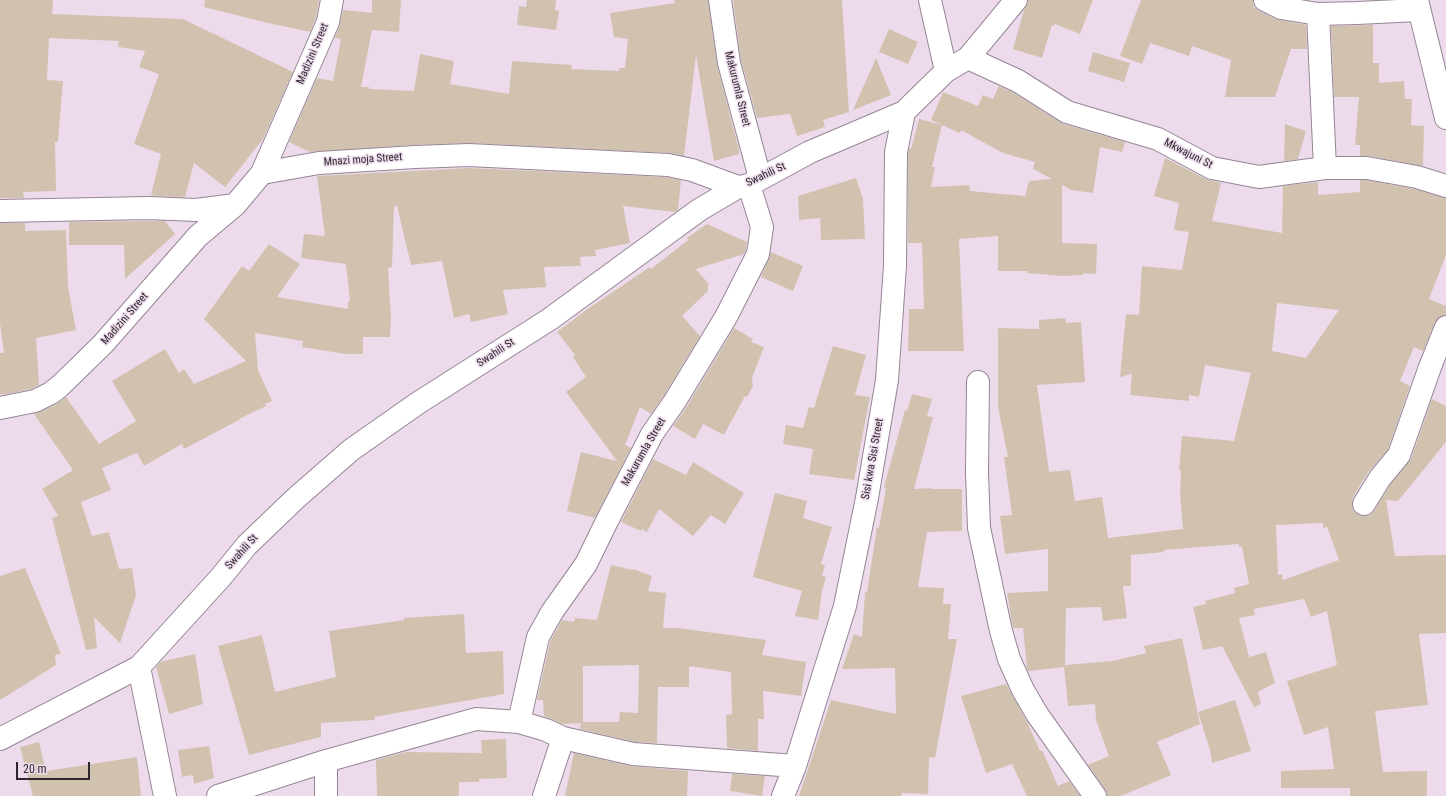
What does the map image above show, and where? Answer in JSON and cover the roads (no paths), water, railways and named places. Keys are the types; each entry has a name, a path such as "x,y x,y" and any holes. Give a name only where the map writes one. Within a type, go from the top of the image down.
{"street":[{"name":"Madizini Street","path":"262,172 328,22 332,0"},
{"name":"Makurumla Street","path":"519,722 538,637 552,612 586,564 652,434 675,401 726,317 758,254 762,228 749,183 720,0"},
{"path":"930,0 946,71"},
{"name":"Swahili St","path":"0,739 139,667 211,588 247,545 296,498 351,450 418,403 550,318 699,210 749,183 786,166 810,152 904,112 946,71 968,58 1016,0"},
{"path":"1265,0 1282,8 1318,14 1357,13 1418,5 1446,118"},
{"path":"1318,14 1325,168"},
{"name":"Mkwajuni St","path":"968,58 1018,81 1067,112 1158,139 1212,168 1259,177 1325,168 1367,168 1417,177 1446,186"},
{"name":"Sisi kwa Sisi Street","path":"783,796 795,766 845,606 867,498 887,380 894,266 896,152 904,112"},
{"name":"Mnazi moja Street","path":"262,172 319,164 415,156 469,155 668,165 749,183"},
{"path":"0,211 148,208 196,210 235,204 262,172"},
{"name":"Madizini Street","path":"0,408 35,401 51,393 60,386 103,344 198,236 235,204"},
{"path":"1364,504 1380,478 1399,455 1430,367 1446,327"},
{"path":"978,382 977,473 979,528 1001,631 1009,659 1023,690 1037,714 1095,796"},
{"path":"139,667 165,796"},
{"path":"218,796 326,761 476,719 519,722 546,730 563,738 633,754 795,766"},
{"path":"544,796 563,738"},
{"path":"326,761 326,796"}]}
